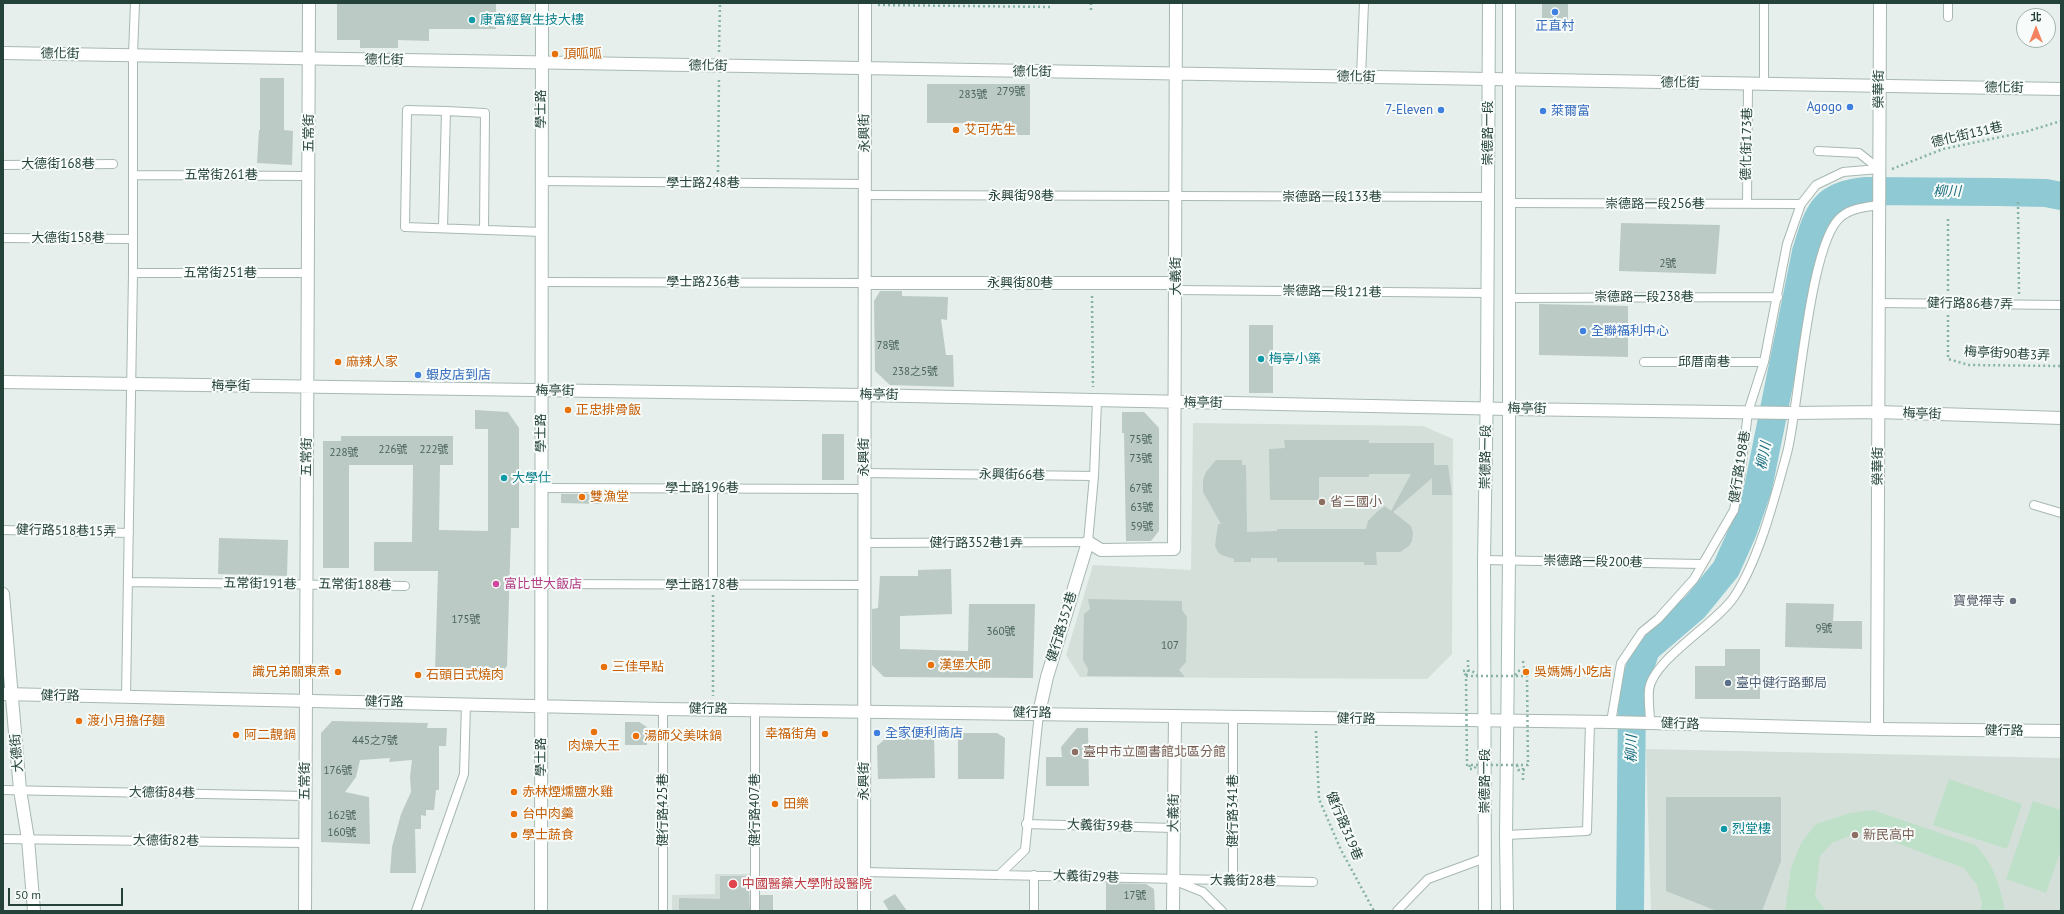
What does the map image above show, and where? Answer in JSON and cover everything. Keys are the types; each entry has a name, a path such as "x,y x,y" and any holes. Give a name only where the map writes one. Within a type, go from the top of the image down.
{"street":[{"name":"五常街","path":"305,911 304,700 308,386 309,3"},
{"name":"學士路","path":"541,911 542,3"},
{"name":"大義街","path":"1088,542 1101,550 1174,549 1176,403 1176,3"},
{"name":"崇德路一段","path":"1485,911 1484,560 1488,293 1487,79 1489,3"},
{"name":"崇德路一段","path":"1507,911 1506,721 1509,560 1510,298 1509,3"},
{"name":"榮華街","path":"1877,730 1880,3"},
{"name":"永興街","path":"864,911 863,585 865,4"},
{"name":"德化街","path":"3,53 133,54 309,59 1487,79 1748,85 2061,89"},
{"name":"永興街80巷","path":"865,283 1092,283 1176,287"},
{"name":"梅亭街","path":"3,382 864,395 1176,403 1509,409 1788,413 1878,412 2061,418"},
{"name":"健行路352巷","path":"1039,713 1047,677 1088,542"},
{"name":"大德街","path":"3,594 7,694 28,839 34,911"},
{"name":"健行路","path":"7,694 663,709 1039,713 1233,718 1615,722 1877,730 2061,731"},
{"name":"大義街","path":"1173,911 1175,716"}],"lane":[{"path":"126,697 132,385 133,54 135,3"},
{"path":"1361,77 1364,3"},
{"path":"1764,3 1764,85"},
{"path":"1948,3 1948,17"},
{"name":"德化街173巷","path":"1747,204 1748,85"},
{"path":"484,230 485,113 407,110 405,227 443,228 484,230 542,232"},
{"path":"443,228 446,111"},
{"path":"1818,151 1859,153 1879,172"},
{"name":"大德街168巷","path":"3,164 113,164"},
{"name":"健行路198巷","path":"1615,722 1621,663 1642,632 1658,619 1694,579 1701,564 1734,510 1752,412 1778,297 1787,244 1801,204 1816,185 1843,172 1879,172"},
{"name":"五常街261巷","path":"133,175 308,176"},
{"name":"學士路248巷","path":"541,182 718,183 865,189"},
{"name":"永興街98巷","path":"865,189 1176,196"},
{"name":"崇德路一段133巷","path":"1176,196 1488,197"},
{"name":"崇德路一段256巷","path":"1509,203 1801,204"},
{"path":"1648,723 1649,688 1661,665 1707,625 1734,598 1747,573 1764,527 1787,451 1788,413 1813,290 1824,248 1833,228 1841,216 1859,207 1879,204"},
{"name":"大德街158巷","path":"3,238 132,239"},
{"name":"五常街251巷","path":"133,273 308,273"},
{"name":"學士路236巷","path":"541,282 865,283"},
{"name":"崇德路一段121巷","path":"1176,287 1488,293"},
{"name":"崇德路一段238巷","path":"1510,298 1778,297"},
{"name":"健行路86巷7弄","path":"1879,303 2061,306"},
{"name":"邱厝南巷","path":"1644,362 1764,362"},
{"path":"1088,542 1094,476 1097,401"},
{"name":"永興街66巷","path":"864,473 1094,476"},
{"name":"學士路196巷","path":"541,488 864,489"},
{"path":"713,488 713,585"},
{"path":"2034,505 2061,513"},
{"name":"健行路518巷15弄","path":"3,530 129,532"},
{"name":"健行路352巷1弄","path":"864,543 1088,542"},
{"name":"崇德路一段200巷","path":"1484,560 1701,564"},
{"name":"五常街191巷","path":"128,582 306,585"},
{"name":"學士路178巷","path":"541,584 863,585"},
{"name":"五常街188巷","path":"306,585 405,586"},
{"path":"416,911 464,774 466,704"},
{"name":"健行路425巷","path":"663,709 663,911"},
{"name":"健行路407巷","path":"754,911 755,710"},
{"path":"1000,875 1025,850 1026,824 1039,713"},
{"name":"健行路341巷","path":"1233,718 1233,881"},
{"path":"1506,835 1587,830 1590,722"},
{"name":"大德街84巷","path":"3,790 305,796"},
{"name":"大義街39巷","path":"1026,824 1174,828"},
{"name":"大德街82巷","path":"3,839 305,842"},
{"path":"1397,911 1428,879 1485,858"},
{"name":"大義街29巷","path":"864,872 1034,875 1173,880"},
{"path":"1034,875 1034,911"},
{"path":"1173,880 1203,892 1222,911"},
{"name":"大義街28巷","path":"1173,880 1313,882"}],"path":[{"path":"718,183 720,3"},
{"path":"1091,3 1091,10"},
{"path":"865,4 1053,7"},
{"name":"德化街131巷","path":"1879,172 1943,149 2025,132 2061,121"},
{"path":"2018,202 2019,305"},
{"name":"梅亭街90巷3弄","path":"1948,219 1948,358 1969,365 2061,366"},
{"path":"1092,283 1093,392 1097,401"},
{"path":"713,585 713,709"},
{"path":"1468,658 1468,669 1468,675 1463,673 1465,670 1466,670 1471,670 1478,676"},
{"path":"1515,676 1521,670 1527,670 1528,673 1524,674 1523,672 1523,666 1523,661"},
{"path":"1466,676 1515,676 1527,676 1528,765 1467,765 1466,676"},
{"name":"健行路319巷","path":"1316,718 1318,799 1341,850 1374,911"},
{"path":"1470,766 1469,768 1474,768 1478,765"},
{"path":"1517,765 1518,770 1526,770 1526,767 1523,767 1523,768 1523,772 1523,780"}],"shaded area":[{"name":"省三國小","path":"1193,423 1423,426 1453,439 1452,654 1427,679 1080,677 1066,655 1093,565 1191,570"},
{"name":"新民高中","path":"1646,749 2061,758 2061,911 1651,911"},
{"name":"中國醫藥大學附設醫院","path":"715,874 751,874 750,911 672,911 672,895 715,894"}],"green space":[{"path":"1949,779 2022,804 2007,849 1933,825"},
{"path":"2033,801 2061,810 2061,850 2046,893 2006,879"},
{"path":"1873,810 1975,845 1982,852 1992,868 2005,911 1981,911 1982,904 1977,885 1964,868 1869,833 1849,836 1832,843 1820,856 1815,896 1826,911 1785,911 1791,868 1801,843 1816,824 1850,813"}],"building":[{"path":"337,3 496,3 496,29 429,29 429,41 398,40 398,48 360,48 360,40 337,40"},
{"name":"正直村","path":"1542,3 1568,3 1568,22 1542,22"},
{"path":"260,78 284,78 284,130 293,131 292,165 257,163 260,130"},
{"path":"927,84 1030,84 1030,135 990,135 990,123 927,123"},
{"path":"1621,223 1720,225 1716,274 1619,271"},
{"path":"880,291 902,291 902,296 948,297 947,320 941,319 946,355 953,355 954,387 890,385 875,371 874,301"},
{"name":"全聯福利中心","path":"1539,304 1628,306 1628,357 1539,355"},
{"name":"梅亭小築","path":"1249,325 1273,325 1273,393 1249,393"},
{"path":"475,410 508,412 519,428 519,528 511,528 507,666 498,677 455,676 456,670 435,671 438,571 374,571 374,542 412,542 413,465 349,465 349,568 323,568 323,441 341,441 341,436 453,436 453,465 440,465 439,530 488,531 488,429 475,429"},
{"path":"1122,412 1144,412 1159,428 1159,531 1151,541 1126,541 1124,433 1122,433"},
{"path":"822,434 844,434 844,480 822,480"},
{"path":"1284,440 1369,440 1369,443 1434,443 1434,465 1448,465 1452,495 1432,495 1432,478 1393,512 1411,526 1413,533 1412,541 1409,546 1400,552 1376,552 1377,565 1364,565 1364,562 1277,562 1277,558 1251,558 1251,562 1234,562 1234,559 1221,555 1215,546 1218,524 1221,524 1203,492 1203,480 1206,472 1216,460 1242,460 1242,465 1246,465 1247,532 1277,531 1277,529 1366,529 1368,521 1378,511 1385,506 1391,511 1411,474 1369,474 1369,477 1319,477 1319,500 1270,500 1269,449 1285,448"},
{"name":"雙漁堂","path":"561,494 603,494 603,504 561,503"},
{"path":"219,538 288,540 287,576 218,574"},
{"path":"951,569 952,614 900,616 900,649 968,651 969,604 1035,604 1033,678 884,677 872,665 872,609 878,608 880,576 918,576 918,570"},
{"path":"1088,599 1182,601 1182,610 1187,617 1186,662 1179,670 1185,677 1087,676 1088,669 1083,660 1084,614 1090,609"},
{"path":"1786,603 1834,604 1833,621 1862,621 1862,649 1785,647"},
{"name":"臺中健行路郵局","path":"1725,649 1760,649 1760,699 1695,699 1695,666 1725,666"},
{"path":"332,721 428,723 427,728 447,728 446,746 439,746 439,790 436,790 434,810 426,810 426,816 421,815 421,829 415,829 416,873 390,873 392,847 401,814 411,792 410,777 412,760 389,762 390,758 360,760 356,777 345,792 369,797 370,844 321,842 321,733"},
{"name":"湯師父美味鍋","path":"625,722 639,722 647,727 647,745 625,745"},
{"name":"臺中市立圖書館北區分館","path":"1077,728 1088,728 1089,786 1046,786 1046,757 1062,757 1061,747"},
{"path":"892,733 934,734 935,778 878,779 877,746"},
{"path":"958,733 997,733 1005,738 1004,779 958,779"},
{"name":"烈堂樓","path":"1666,797 1781,797 1781,861 1762,911 1717,911 1666,891"},
{"name":"中國醫藥大學附設醫院","path":"720,876 748,876 750,911 679,911 679,898 720,899"},
{"path":"1106,883 1146,884 1154,889 1155,911 1106,911"},
{"path":"895,894 907,911 889,911 883,901"},
{"path":"760,895 773,895 773,911 760,911"}],"waterway":[{"name":"柳川","path":"1630,911 1632,692 1646,649 1695,607 1726,569 1743,531 1758,488 1806,252 1818,217 1830,202 1839,197 1851,193 1866,191 2046,193 2061,196"}],"place":[{"name":"正直村","path":"1555,12"},
{"name":"康富經貿生技大樓","path":"472,20"},
{"name":"頂呱呱","path":"555,54"},
{"name":"Agogo","path":"1850,107"},
{"name":"7-Eleven","path":"1441,110"},
{"name":"萊爾富","path":"1543,111"},
{"name":"艾可先生","path":"956,130"},
{"name":"全聯福利中心","path":"1583,331"},
{"name":"梅亭小築","path":"1261,359"},
{"name":"麻辣人家","path":"338,362"},
{"name":"蝦皮店到店","path":"418,375"},
{"name":"正忠排骨飯","path":"568,410"},
{"name":"大學仕","path":"504,478"},
{"name":"雙漁堂","path":"582,497"},
{"name":"省三國小","path":"1322,502"},
{"name":"富比世大飯店","path":"496,584"},
{"name":"寶覺禪寺","path":"2013,601"},
{"name":"漢堡大師","path":"931,665"},
{"name":"三佳早點","path":"604,667"},
{"name":"識兄弟關東煮","path":"338,672"},
{"name":"吳媽媽小吃店","path":"1526,672"},
{"name":"石頭日式燒肉","path":"418,675"},
{"name":"臺中健行路郵局","path":"1728,683"},
{"name":"渡小月擔仔麵","path":"79,721"},
{"name":"肉燥大王","path":"594,732"},
{"name":"全家便利商店","path":"877,733"},
{"name":"幸福街角","path":"825,734"},
{"name":"阿二靚鍋","path":"236,735"},
{"name":"湯師父美味鍋","path":"636,736"},
{"name":"臺中市立圖書館北區分館","path":"1075,752"},
{"name":"赤林煙燻鹽水雞","path":"514,792"},
{"name":"田樂","path":"775,804"},
{"name":"台中肉羹","path":"514,814"},
{"name":"烈堂樓","path":"1724,829"},
{"name":"學士蔬食","path":"514,835"},
{"name":"新民高中","path":"1855,835"},
{"name":"中國醫藥大學附設醫院","path":"733,884"}]}
